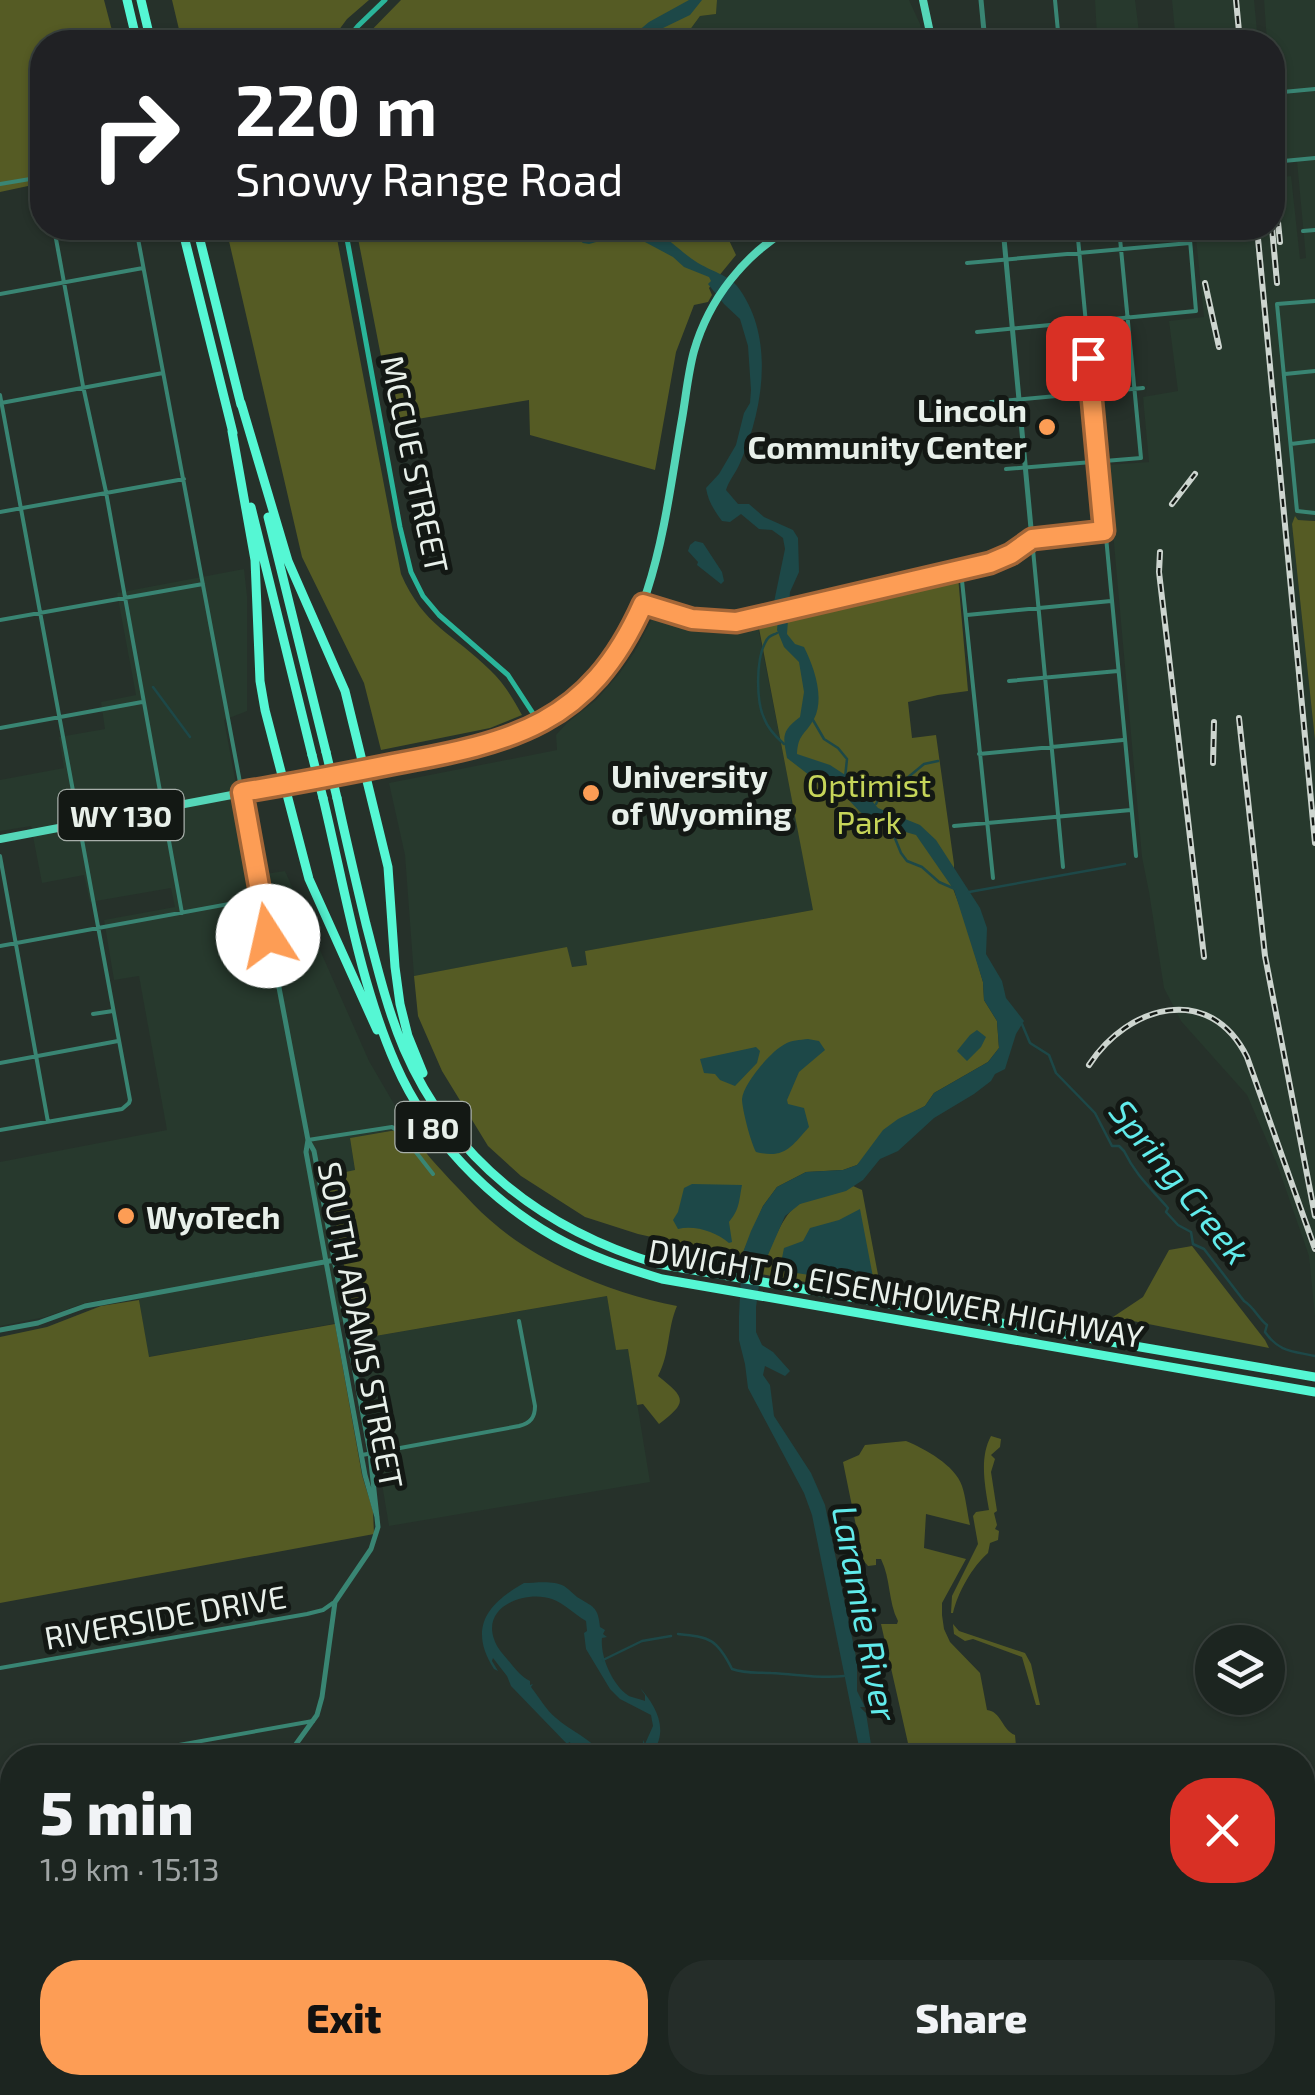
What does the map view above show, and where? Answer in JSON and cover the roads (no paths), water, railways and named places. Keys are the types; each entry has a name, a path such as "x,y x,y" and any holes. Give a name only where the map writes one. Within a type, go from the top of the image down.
{"highway":[{"path":"127,0 134,30"},
{"path":"141,0 148,30"},
{"name":"DWIGHT D. EISENHOWER HIGHWAY","path":"185,240 364,970 396,1065 443,1141 522,1216 555,1237 623,1268 730,1292 1313,1391"},
{"name":"DWIGHT D. EISENHOWER HIGHWAY","path":"200,240 387,1004 406,1052 446,1122 484,1166 574,1232 623,1254 658,1264 1313,1377"},
{"path":"241,403 278,534 342,681 366,770 388,866 397,986 408,1036 441,1107 512,1190"},
{"path":"232,431 255,560 260,680 284,785 309,880 396,1065"}],"main road":[{"path":"355,30 385,0"},
{"path":"922,0 929,30"},
{"name":"MCCUE STREET","path":"347,240 411,572 432,608 508,675 540,724"},
{"name":"WY 130","path":"0,839 484,746 540,724 576,698 604,670 643,604 657,553 689,371 711,309 734,276 773,240"}],"street":[{"path":"982,0 985,30"},
{"path":"1055,0 1058,30"},
{"path":"1285,92 1315,89"},
{"path":"1285,161 1315,158"},
{"path":"0,184 30,178"},
{"path":"1303,231 1315,230"},
{"path":"56,240 182,913"},
{"name":"SOUTH ADAMS STREET","path":"138,240 370,1453 377,1517 375,1542 335,1602"},
{"path":"1004,240 1063,867"},
{"path":"1078,240 1136,856"},
{"path":"1006,469 1141,458 1120,240"},
{"path":"977,332 1196,311 1190,240"},
{"path":"967,263 1190,243"},
{"path":"0,294 143,268"},
{"path":"1315,300 1277,304 1297,510 1315,513"},
{"path":"1284,374 1315,371"},
{"path":"1,403 163,373"},
{"path":"991,402 1143,388"},
{"path":"0,395 130,1100 122,1109 0,1130"},
{"path":"1290,444 1315,442"},
{"path":"0,512 184,479"},
{"path":"643,604 706,622 762,618 961,571 1002,559 1032,539 1104,531"},
{"path":"961,571 993,878"},
{"path":"0,620 203,584"},
{"path":"966,615 1111,601"},
{"path":"1009,681 1118,671"},
{"path":"0,728 142,702"},
{"path":"979,754 1124,740"},
{"path":"954,826 1131,810"},
{"path":"0,856 48,1122"},
{"path":"0,946 261,898"},
{"path":"93,1014 113,1011"},
{"path":"0,1063 118,1041"},
{"path":"308,1140 392,1127 433,1174"},
{"name":"SOUTH ADAMS STREET","path":"308,1140 306,1152 361,1455 377,1517"},
{"path":"0,1330 38,1323 84,1306 335,1260"},
{"path":"361,1455 519,1426 532,1419 535,1406 519,1321"},
{"path":"295,1745 313,1721 322,1697 335,1602"},
{"name":"RIVERSIDE DRIVE","path":"0,1668 307,1614 335,1602"},
{"path":"179,1745 313,1721"}],"water":[{"path":"689,0 702,0 690,15 660,30 639,30"},
{"path":"633,240 669,240 698,263 734,282 757,327 762,372 760,396 748,442 726,490 738,504 749,504 764,517 793,530 798,538 799,572 790,592 787,634 808,655 818,702 814,719 800,738 797,754 830,765 856,782 878,808 920,825 936,840 980,908 987,928 986,954 1002,981 1006,998 1024,1021 1005,1069 991,1081 934,1118 898,1151 880,1159 863,1180 846,1191 800,1204 785,1216 761,1271 756,1332 762,1345 790,1371 785,1376 765,1366 763,1375 770,1385 774,1416 811,1473 825,1505 857,1662 857,1691 865,1707 860,1707 866,1713 871,1745 859,1745 812,1515 748,1388 739,1340 742,1255 763,1206 777,1187 806,1172 843,1170 857,1165 883,1130 925,1106 934,1093 988,1062 999,1048 997,1021 984,1000 983,982 954,890 916,835 881,825 860,812 833,783 809,775 787,758 785,735 800,717 804,692 799,662 784,647 777,630 774,602 785,549 783,538 772,530 759,529 741,514 730,522 722,521 706,488 736,445 750,403 748,346 740,319 708,284 709,277 684,267 645,242"},
{"path":"695,541 703,543 722,572 721,584 697,565 688,551"},
{"path":"977,1030 986,1037 967,1061 957,1051"},
{"path":"808,1039 819,1041 825,1050 799,1072 787,1100 788,1104 804,1108 809,1127 781,1152 756,1152 743,1110 747,1085 779,1048"},
{"path":"756,1047 760,1051 757,1063 735,1086 715,1074 704,1073 700,1059"},
{"path":"692,1184 742,1185 737,1209 729,1222 732,1242 705,1230 678,1229 673,1220 684,1188"},
{"path":"860,1209 873,1277 869,1284 780,1268 784,1248 803,1241 810,1228"},
{"path":"549,1582 564,1586 591,1605 605,1630 603,1634 607,1637 602,1638 602,1646 613,1678 629,1696 645,1701 640,1688 652,1703 660,1728 657,1745 643,1745 653,1726 651,1715 620,1699 610,1689 586,1649 586,1621 557,1601 531,1597 509,1603 495,1617 494,1639 516,1670 533,1684 531,1687 549,1711 594,1745 568,1745 511,1686 493,1658 498,1671 494,1669 486,1654 482,1629 491,1609 524,1583"}],"waterway":[{"path":"777,633 767,639 762,650 758,691 766,722 784,744"},
{"path":"153,687 190,737"},
{"path":"813,720 824,739 847,759 845,778"},
{"path":"876,804 880,796 924,764 938,761"},
{"path":"890,826 907,861 955,889"},
{"path":"969,892 1125,864"},
{"name":"Spring Creek","path":"1022,1024 1030,1043 1049,1055 1056,1073 1095,1113 1112,1146 1124,1151 1168,1208 1166,1212 1191,1232 1193,1244 1204,1249 1267,1325 1265,1332 1270,1339 1287,1350 1315,1356"},
{"name":"Laramie River","path":"678,1634 711,1641 737,1671 844,1676"},
{"path":"603,1660 642,1641 671,1636"}],"railway":[{"path":"1236,0 1239,30"},
{"path":"1258,240 1315,843"},
{"path":"1273,240 1277,283"},
{"path":"1205,283 1219,347"},
{"path":"1172,504 1195,474"},
{"path":"1160,552 1159,572 1204,957"},
{"path":"1239,718 1265,956 1315,1216"},
{"path":"1213,763 1214,722"},
{"path":"1089,1065 1105,1044 1125,1028 1146,1016 1169,1010 1191,1011 1212,1018 1231,1033 1247,1057 1315,1249"}],"place":[{"name":"Lincoln Community Center","path":"1047,427"},
{"name":"University of Wyoming","path":"591,793"},
{"name":"WyoTech","path":"126,1216"}],"park label":[{"name":"Optimist Park","path":"869,802"}]}
